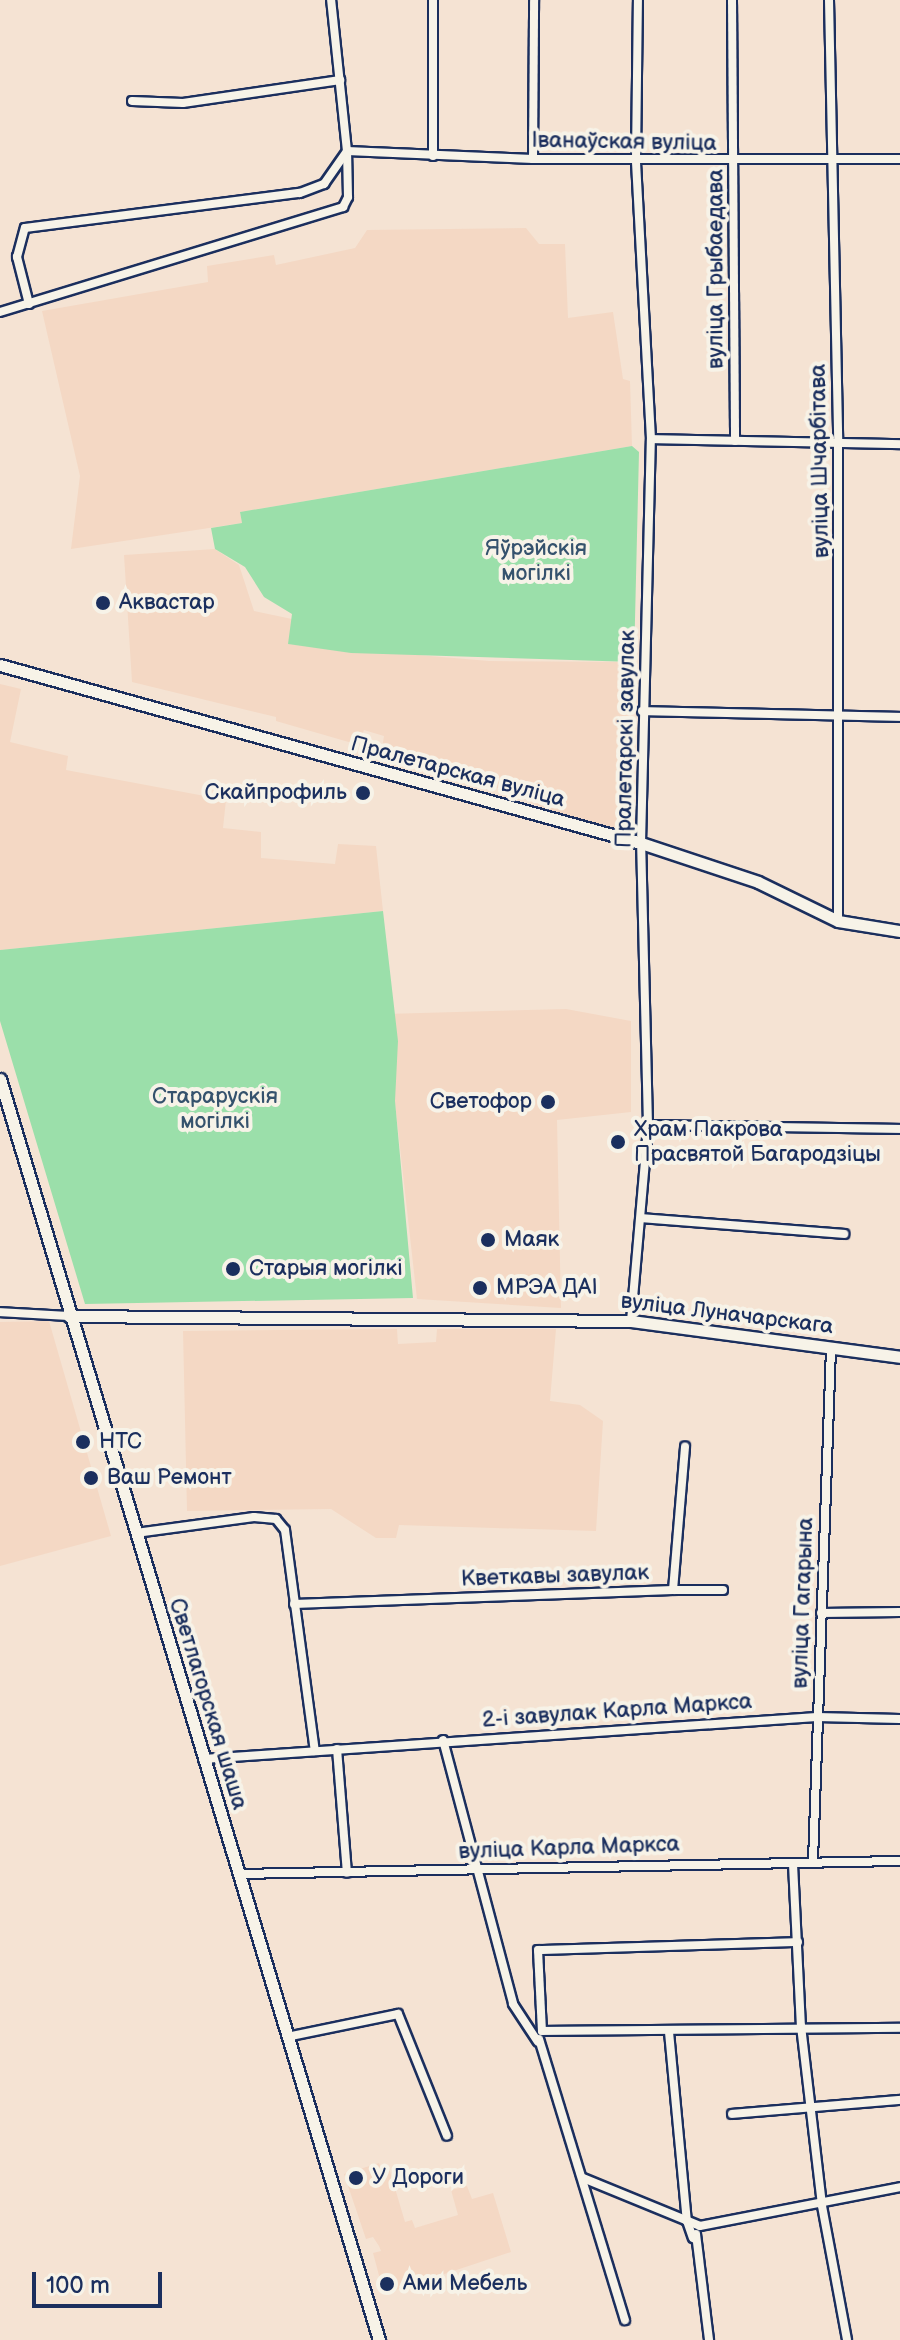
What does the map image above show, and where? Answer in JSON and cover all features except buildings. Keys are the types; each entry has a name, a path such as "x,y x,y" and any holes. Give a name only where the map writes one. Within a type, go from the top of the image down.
{"street":[{"path":"0,312 343,207 348,197 347,151 331,0"},
{"path":"433,0 433,156"},
{"path":"533,159 534,0"},
{"name":"Пралетарскі завулак","path":"631,1321 648,1125 641,843 651,439 636,158 638,0"},
{"name":"вуліца Грыбаедава","path":"732,0 735,441"},
{"name":"вуліца Шчарбітава","path":"829,0 836,161 838,921"},
{"path":"132,101 183,103 340,80"},
{"path":"29,304 17,257 25,228 300,193 324,184 347,151"},
{"name":"Іванаўская вуліца","path":"347,151 533,159 636,158 733,162 900,159"},
{"path":"651,439 900,444"},
{"name":"Пралетарская вуліца","path":"0,665 641,843 758,882 838,921 900,931"},
{"path":"642,711 839,712 900,717"},
{"name":"Светлагорская шаша","path":"0,1079 202,1759 291,2036 379,2340"},
{"path":"648,1125 900,1129"},
{"path":"641,1218 844,1234"},
{"path":"0,1312 69,1316"},
{"name":"вуліца Луначарскага","path":"69,1316 631,1321 900,1357"},
{"name":"вуліца Гагарына","path":"813,1861 831,1347"},
{"name":"Кветкавы завулак","path":"294,1604 673,1590 685,1446"},
{"path":"136,1533 254,1517 276,1519 285,1530 315,1751"},
{"path":"673,1590 723,1590"},
{"path":"821,1613 900,1612"},
{"name":"2-і завулак Карла Маркса","path":"202,1759 443,1740 817,1717 900,1719"},
{"path":"443,1740 513,2004 538,2042 625,2320"},
{"path":"337,1749 347,1873"},
{"name":"вуліца Карла Маркса","path":"239,1874 900,1861"},
{"path":"793,1864 801,2026 822,2206 847,2340"},
{"path":"538,2042 542,2031 538,1950 798,1942"},
{"path":"291,2036 398,2014 447,2136"},
{"path":"542,2031 669,2032 801,2026 900,2028"},
{"path":"669,2032 687,2221 693,2238 709,2340"},
{"path":"732,2114 811,2111 900,2100"},
{"path":"583,2178 700,2226 822,2206 900,2187"},
{"path":"693,2238 700,2226"}],"shaded area":[{"path":"526,228 539,244 565,244 568,318 613,312 623,379 630,381 632,446 240,512 242,523 71,549 80,476 42,311 208,282 207,266 274,255 276,265 355,248 367,230"},
{"path":"215,549 239,565 254,611 292,619 289,644 489,661 634,662 629,831 563,816 490,785 381,754 384,736 364,730 359,745 276,721 276,717 132,682 124,555"},
{"path":"0,684 21,689 10,742 68,756 66,770 226,800 223,828 261,832 261,858 335,864 338,844 376,846 383,911 0,950"},
{"path":"566,1009 631,1021 631,1112 557,1120 561,1308 417,1299 385,1014"},
{"path":"49,1321 111,1536 0,1566 0,1322"},
{"path":"397,1329 398,1344 436,1342 437,1329 556,1329 550,1401 580,1405 603,1421 596,1531 399,1525 396,1538 376,1538 331,1509 187,1511 183,1331"},
{"path":"379,2163 382,2170 389,2168 405,2222 412,2220 415,2228 458,2215 451,2190 467,2186 472,2199 493,2193 511,2252 384,2294 373,2253 381,2251 373,2237 366,2239 344,2174"}],"green space":[{"name":"Яўрэйскія могілкі","path":"632,446 639,452 634,662 351,653 288,644 292,614 264,597 245,567 215,549 211,528 242,523 240,512"},
{"name":"Старарускія могілкі","path":"383,911 398,1041 395,1101 413,1298 85,1304 0,1021 0,950"}],"place":[{"name":"Аквастар","path":"103,603"},
{"name":"Скайпрофиль","path":"363,793"},
{"name":"Светофор","path":"548,1102"},
{"name":"Храм Пакрова Прасвятой Багародзіцы","path":"618,1142"},
{"name":"Маяк","path":"488,1240"},
{"name":"Старыя могілкі","path":"233,1269"},
{"name":"МРЭА ДАІ","path":"480,1288"},
{"name":"НТС","path":"83,1442"},
{"name":"Ваш Ремонт","path":"91,1478"},
{"name":"У Дороги","path":"356,2178"},
{"name":"Ами Мебель","path":"387,2284"}]}
